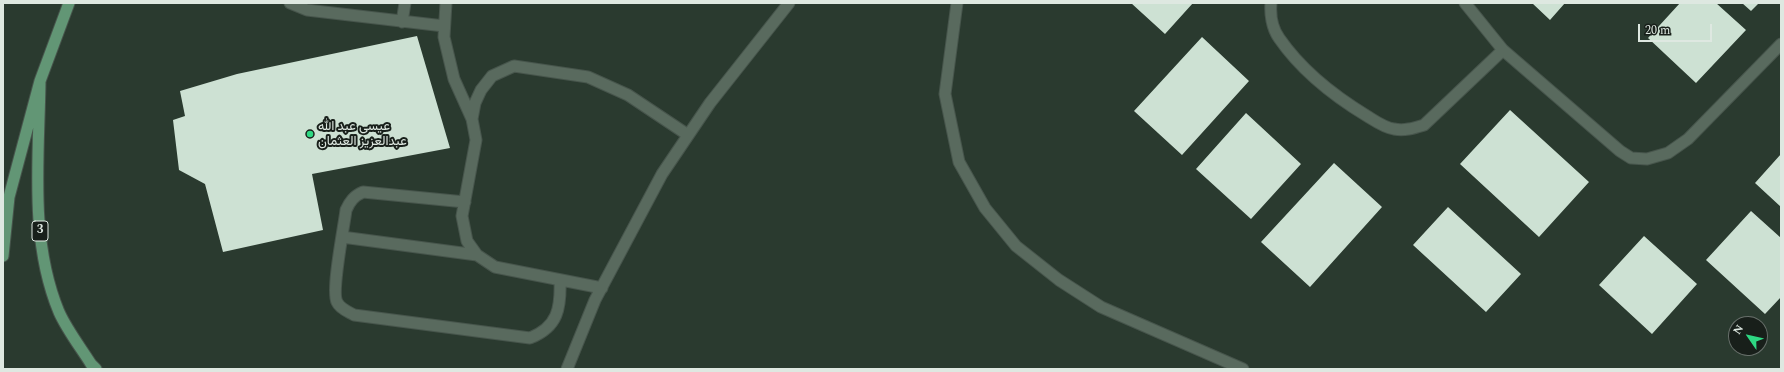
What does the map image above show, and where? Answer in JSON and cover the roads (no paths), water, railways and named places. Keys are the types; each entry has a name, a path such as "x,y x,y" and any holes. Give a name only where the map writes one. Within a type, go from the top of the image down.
{"main road":[{"name":"3","path":"3,256 8,197 40,81 69,3"},
{"name":"3","path":"40,81 37,205 44,269 59,314 91,364 96,369"}],"street":[{"path":"290,3 307,10 444,26"},
{"path":"402,22 405,3"},
{"path":"446,3 444,37 454,79 472,118 476,140 462,216 467,240 477,255 495,267 602,288"},
{"path":"567,369 602,288 662,174 710,103 789,3"},
{"path":"957,3 945,94 959,162 985,208 1016,246 1060,280 1101,307 1243,369"},
{"path":"1271,3 1270,14 1278,36 1304,69 1346,104 1375,121 1393,129 1409,129 1424,125 1503,50"},
{"path":"1465,3 1503,50 1620,151 1631,158 1648,159 1668,153 1688,139 1781,44"},
{"path":"472,118 475,103 481,90 492,76 514,66 588,77 628,95 688,135"},
{"path":"465,202 363,192 356,195 346,210 335,288 336,302 345,310 354,314 530,338 543,333 550,326 556,316 561,296 560,280"},
{"path":"342,237 477,255"}],"place":[{"name":"عيسى عبد الله عبدالعزيز العثمان","path":"310,134"}]}
